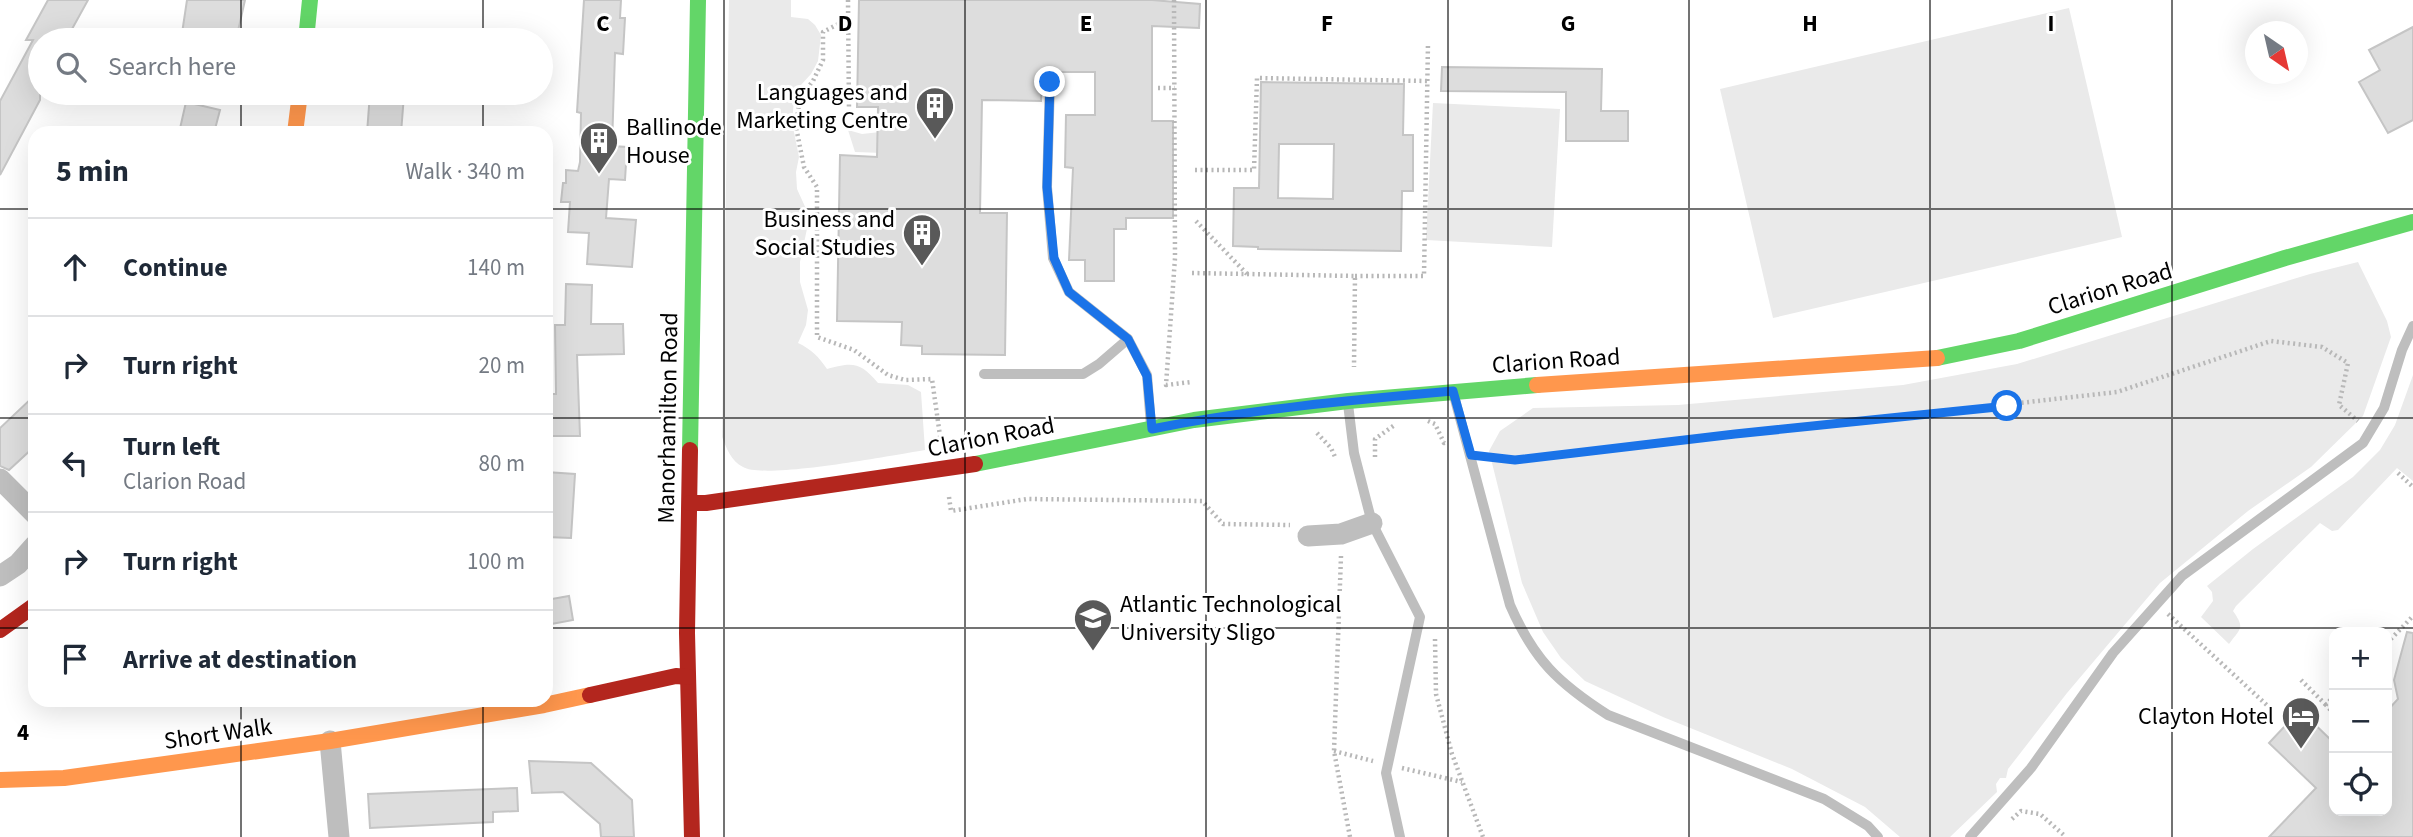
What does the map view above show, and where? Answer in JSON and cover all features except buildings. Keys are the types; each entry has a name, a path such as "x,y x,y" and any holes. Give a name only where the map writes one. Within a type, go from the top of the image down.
{"main road":[{"path":"307,28 310,0"},
{"name":"Manorhamilton Road","path":"692,837 687,633 698,0"},
{"path":"296,126 298,105"},
{"name":"Clarion Road","path":"690,503 946,470 1194,420 1348,401 1453,391 1933,359 2019,341 2294,255 2413,222"},
{"path":"0,630 28,610"},
{"name":"Short Walk","path":"553,703 667,677 688,677"},
{"name":"Short Walk","path":"0,780 64,778 330,741 532,707"}],"street":[{"path":"0,479 28,507"},
{"path":"1300,530 1341,534 1372,523"},
{"path":"0,576 18,564 28,553"},
{"path":"330,741 340,837"}],"lane":[{"path":"1050,82 1047,187 1054,258 1069,292 1128,339 1147,376 1152,429"},
{"path":"1970,837 2031,768 2113,653 2182,576 2363,443 2384,408 2402,350 2413,326"},
{"path":"984,374 1083,374 1128,339"},
{"path":"1453,391 1510,605 1524,636 1543,662 1568,687 1608,715 1824,799 1868,826 1878,837"},
{"path":"1348,401 1353,453 1372,523 1420,617 1386,773 1401,837"}],"path":[{"path":"848,0 849,111"},
{"path":"1174,0 1175,258 1166,385 1191,382"},
{"path":"848,19 823,32 823,60 813,81 800,97 796,127 804,167 817,187 817,337 854,350 888,375 905,380 932,379 942,447"},
{"path":"1192,273 1424,276 1428,43"},
{"path":"1195,170 1254,170 1257,78 1427,80"},
{"path":"1158,88 1175,88"},
{"path":"1194,219 1247,274"},
{"path":"1354,367 1355,276"},
{"path":"1471,455 1515,460 2118,392 2271,341 2322,347 2347,363 2339,405 2370,431"},
{"path":"1308,430 1318,433 1331,448 1336,460"},
{"path":"946,470 951,512 1027,499 1202,501 1223,524 1300,530"},
{"path":"2398,473 2413,487"},
{"path":"1341,534 1334,751 1350,837"},
{"path":"2392,638 2413,616"},
{"path":"2174,619 2270,708"},
{"path":"2301,680 2329,708"},
{"path":"2326,705 2329,702"},
{"path":"1334,751 1462,782"},
{"path":"2010,821 2021,811 2040,814 2066,837"}],"shaded area":[{"path":"729,0 791,0 791,17 808,19 821,35 818,61 794,100 792,122 799,157 797,189 807,211 808,224 800,262 800,282 808,310 806,325 798,343 814,354 827,369 843,365 861,367 878,383 908,385 921,392 925,450 802,469 756,470 743,467 732,458 722,437"},
{"path":"2069,8 2122,237 1773,318 1720,89"},
{"path":"1433,103 1560,109 1552,247 1426,240"},
{"path":"848,130 862,134 880,132 883,153 855,152"},
{"path":"2358,262 2387,321 2391,337 2363,416 2311,467 2248,511 2160,583 2067,693 2008,769 2006,778 2000,778 1996,784 1997,792 1950,837 1900,837 1865,807 1792,769 1663,717 1585,681 1561,658 1543,632 1522,583 1489,451 1500,431 1533,408 1678,405 1903,385 2017,364 2310,274"},
{"path":"2413,375 2413,481 2397,468 2338,530 2332,531 2320,523 2236,606 2233,611 2240,628 2229,644 2201,617 2213,601 2212,592 2207,586 2253,549 2353,477 2380,450 2395,425"}],"traffic: fast":[{"path":"307,28 310,0"},
{"path":"690,450 698,0"},
{"path":"1937,358 2019,341 2285,258 2413,222"},
{"path":"975,464 1194,420 1348,401 1537,385"}],"traffic: slow":[{"path":"296,126 298,105"},
{"path":"1537,385 1937,358"},
{"path":"553,703 590,695"},
{"path":"0,780 64,778 330,741 532,707"}],"traffic: jam":[{"path":"690,450 687,633 692,837"},
{"path":"690,503 706,503 975,464"},
{"path":"0,630 28,610"},
{"path":"590,695 676,676 688,677"}],"place":[{"name":"Languages and Marketing Centre","path":"935,140"},
{"name":"Ballinode House","path":"599,175"},
{"name":"Business and Social Studies","path":"922,267"},
{"name":"Atlantic Technological University Sligo","path":"1093,652"},
{"name":"Clayton Hotel","path":"2301,750"}],"route":[{"path":"1050,82 1047,187 1054,258 1069,292 1128,339 1147,376 1152,429 1194,420 1453,391 1471,455 1515,460 1920,413 2007,406"}]}
